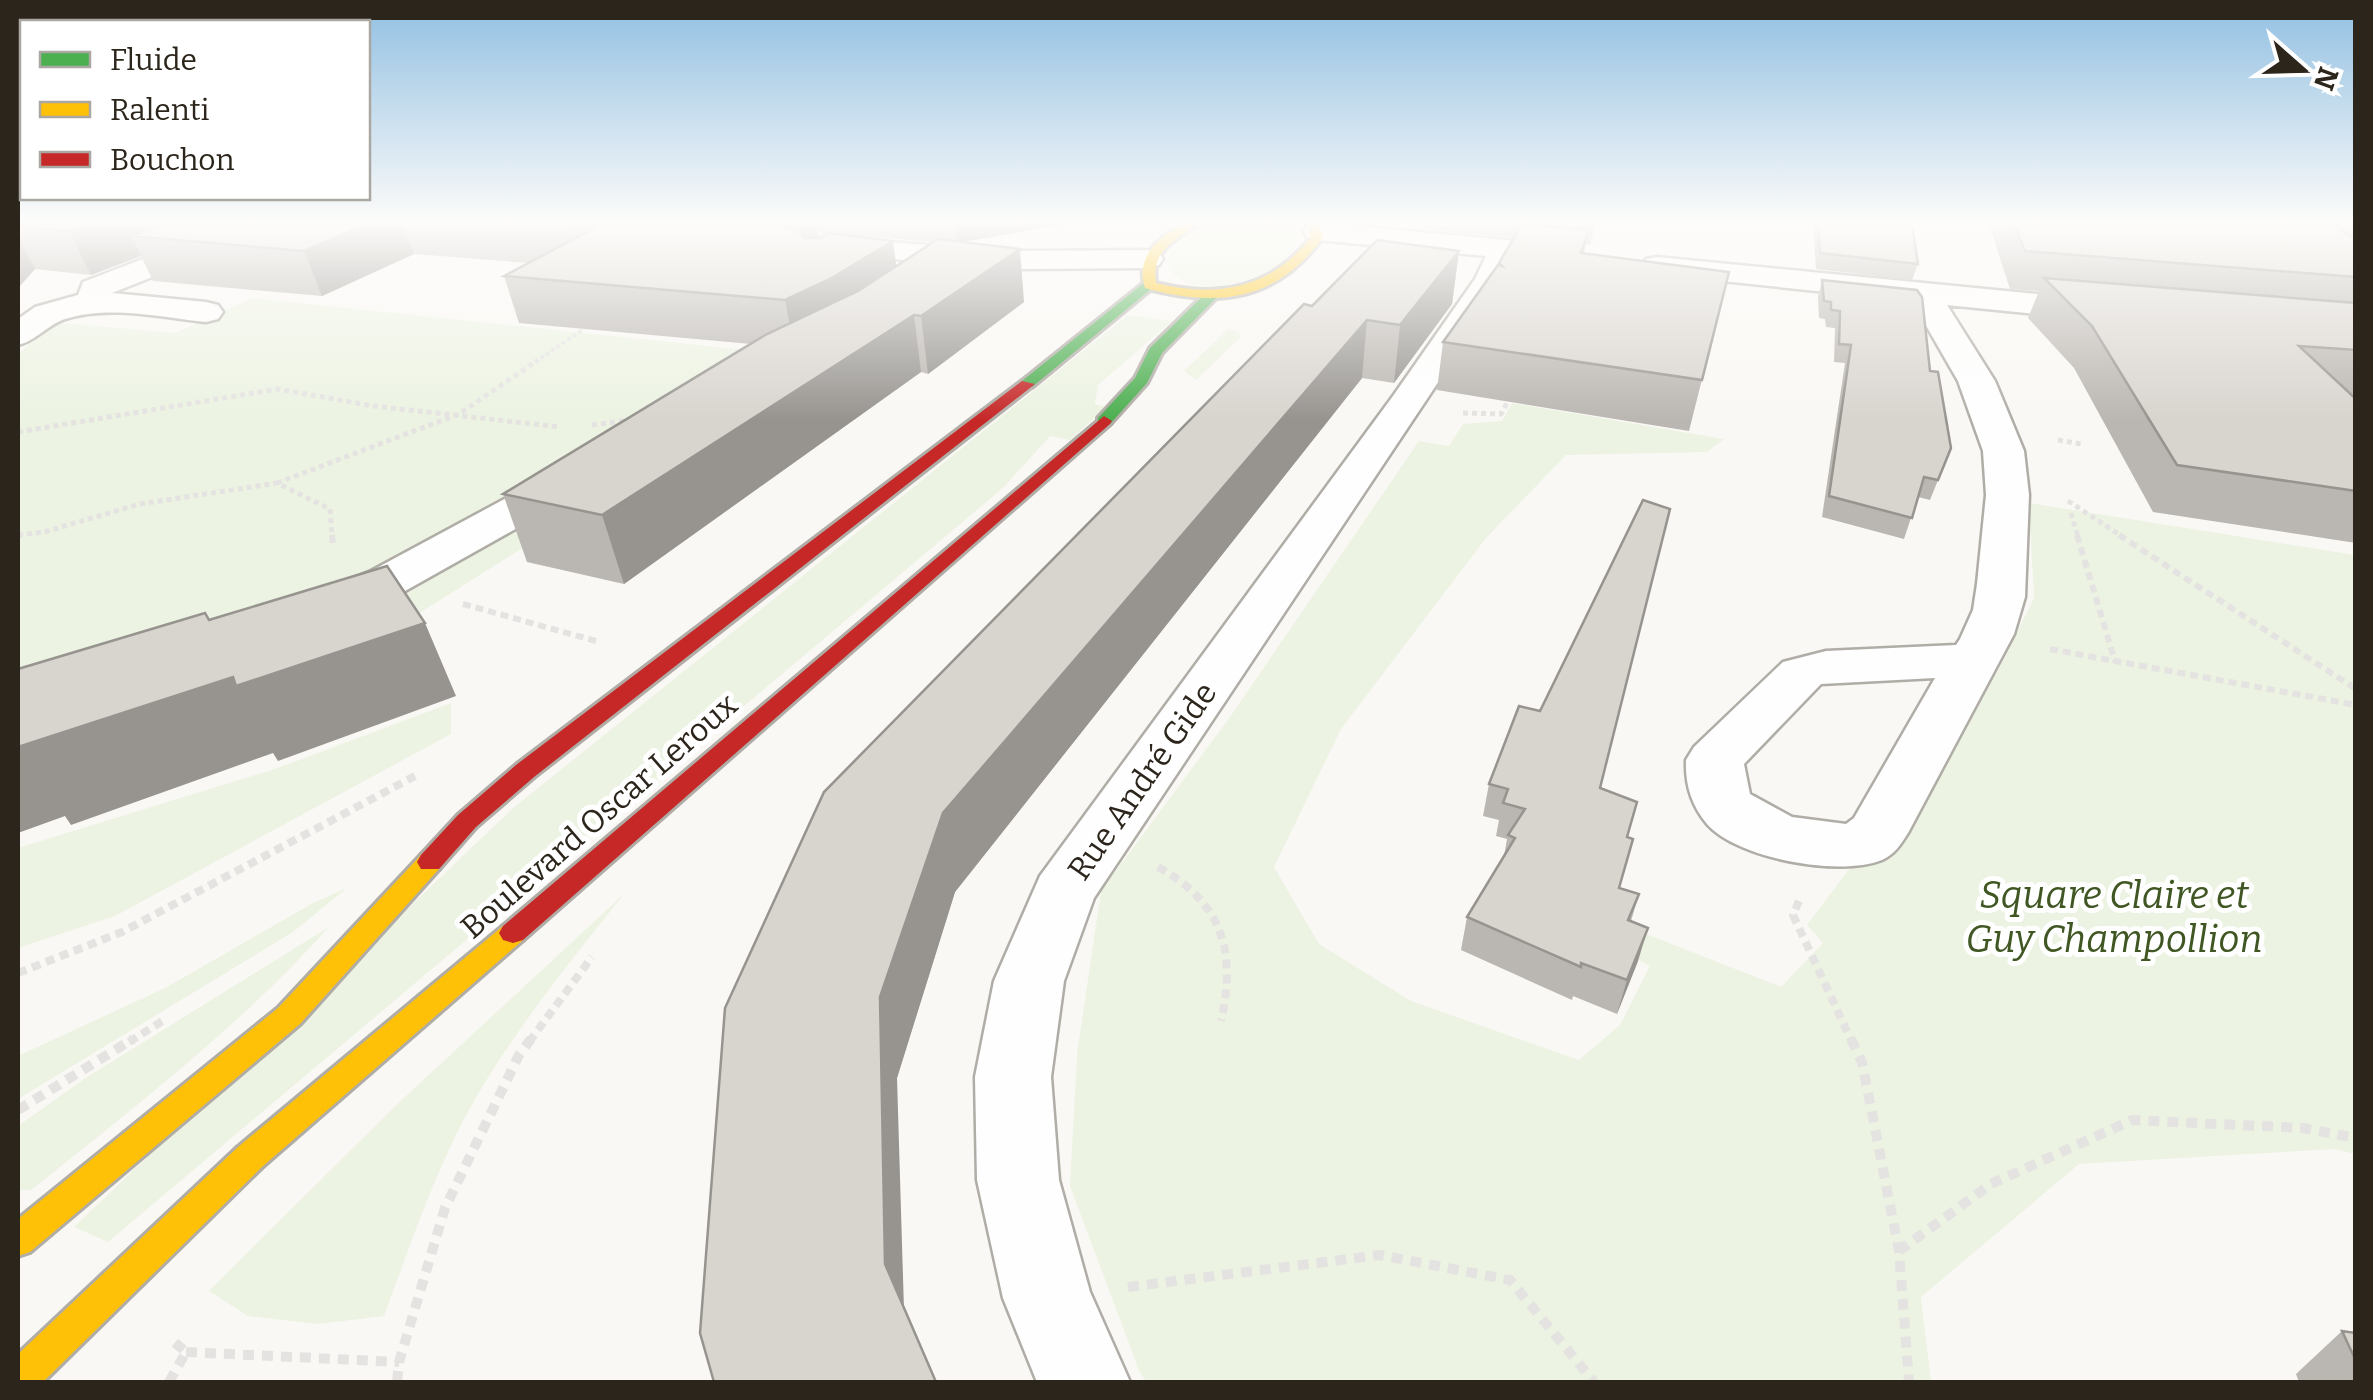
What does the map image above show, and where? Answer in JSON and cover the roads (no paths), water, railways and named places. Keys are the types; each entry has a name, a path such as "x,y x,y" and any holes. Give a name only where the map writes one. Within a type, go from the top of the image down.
{"main road":[{"path":"18,1240 289,1016 467,821 670,659 929,462 1129,289"},
{"path":"1170,289 1176,294 1212,295 1240,289"},
{"name":"Boulevard Oscar Leroux","path":"18,1380 250,1157 717,759 1119,408 1142,380 1155,351 1212,295"}],"street":[{"path":"94,289 94,301"},
{"path":"918,296 926,289"},
{"name":"Rue André Gide","path":"1083,1382 1047,1298 1018,1180 1013,1077 1029,981 1063,893 1408,404 1483,289"},
{"path":"1881,289 2134,313"},
{"path":"1925,294 1981,389 1999,428 2008,476 2000,607 1990,638 1971,660 1876,834 1858,845 1788,838 1732,813 1715,787 1715,760 1802,673 1826,667 1971,660"},
{"path":"18,335 48,314 94,301 206,312"},
{"path":"298,621 388,581 598,443"}],"park label":[{"name":"Square Claire et Guy Champollion","path":"2114,917"}]}
